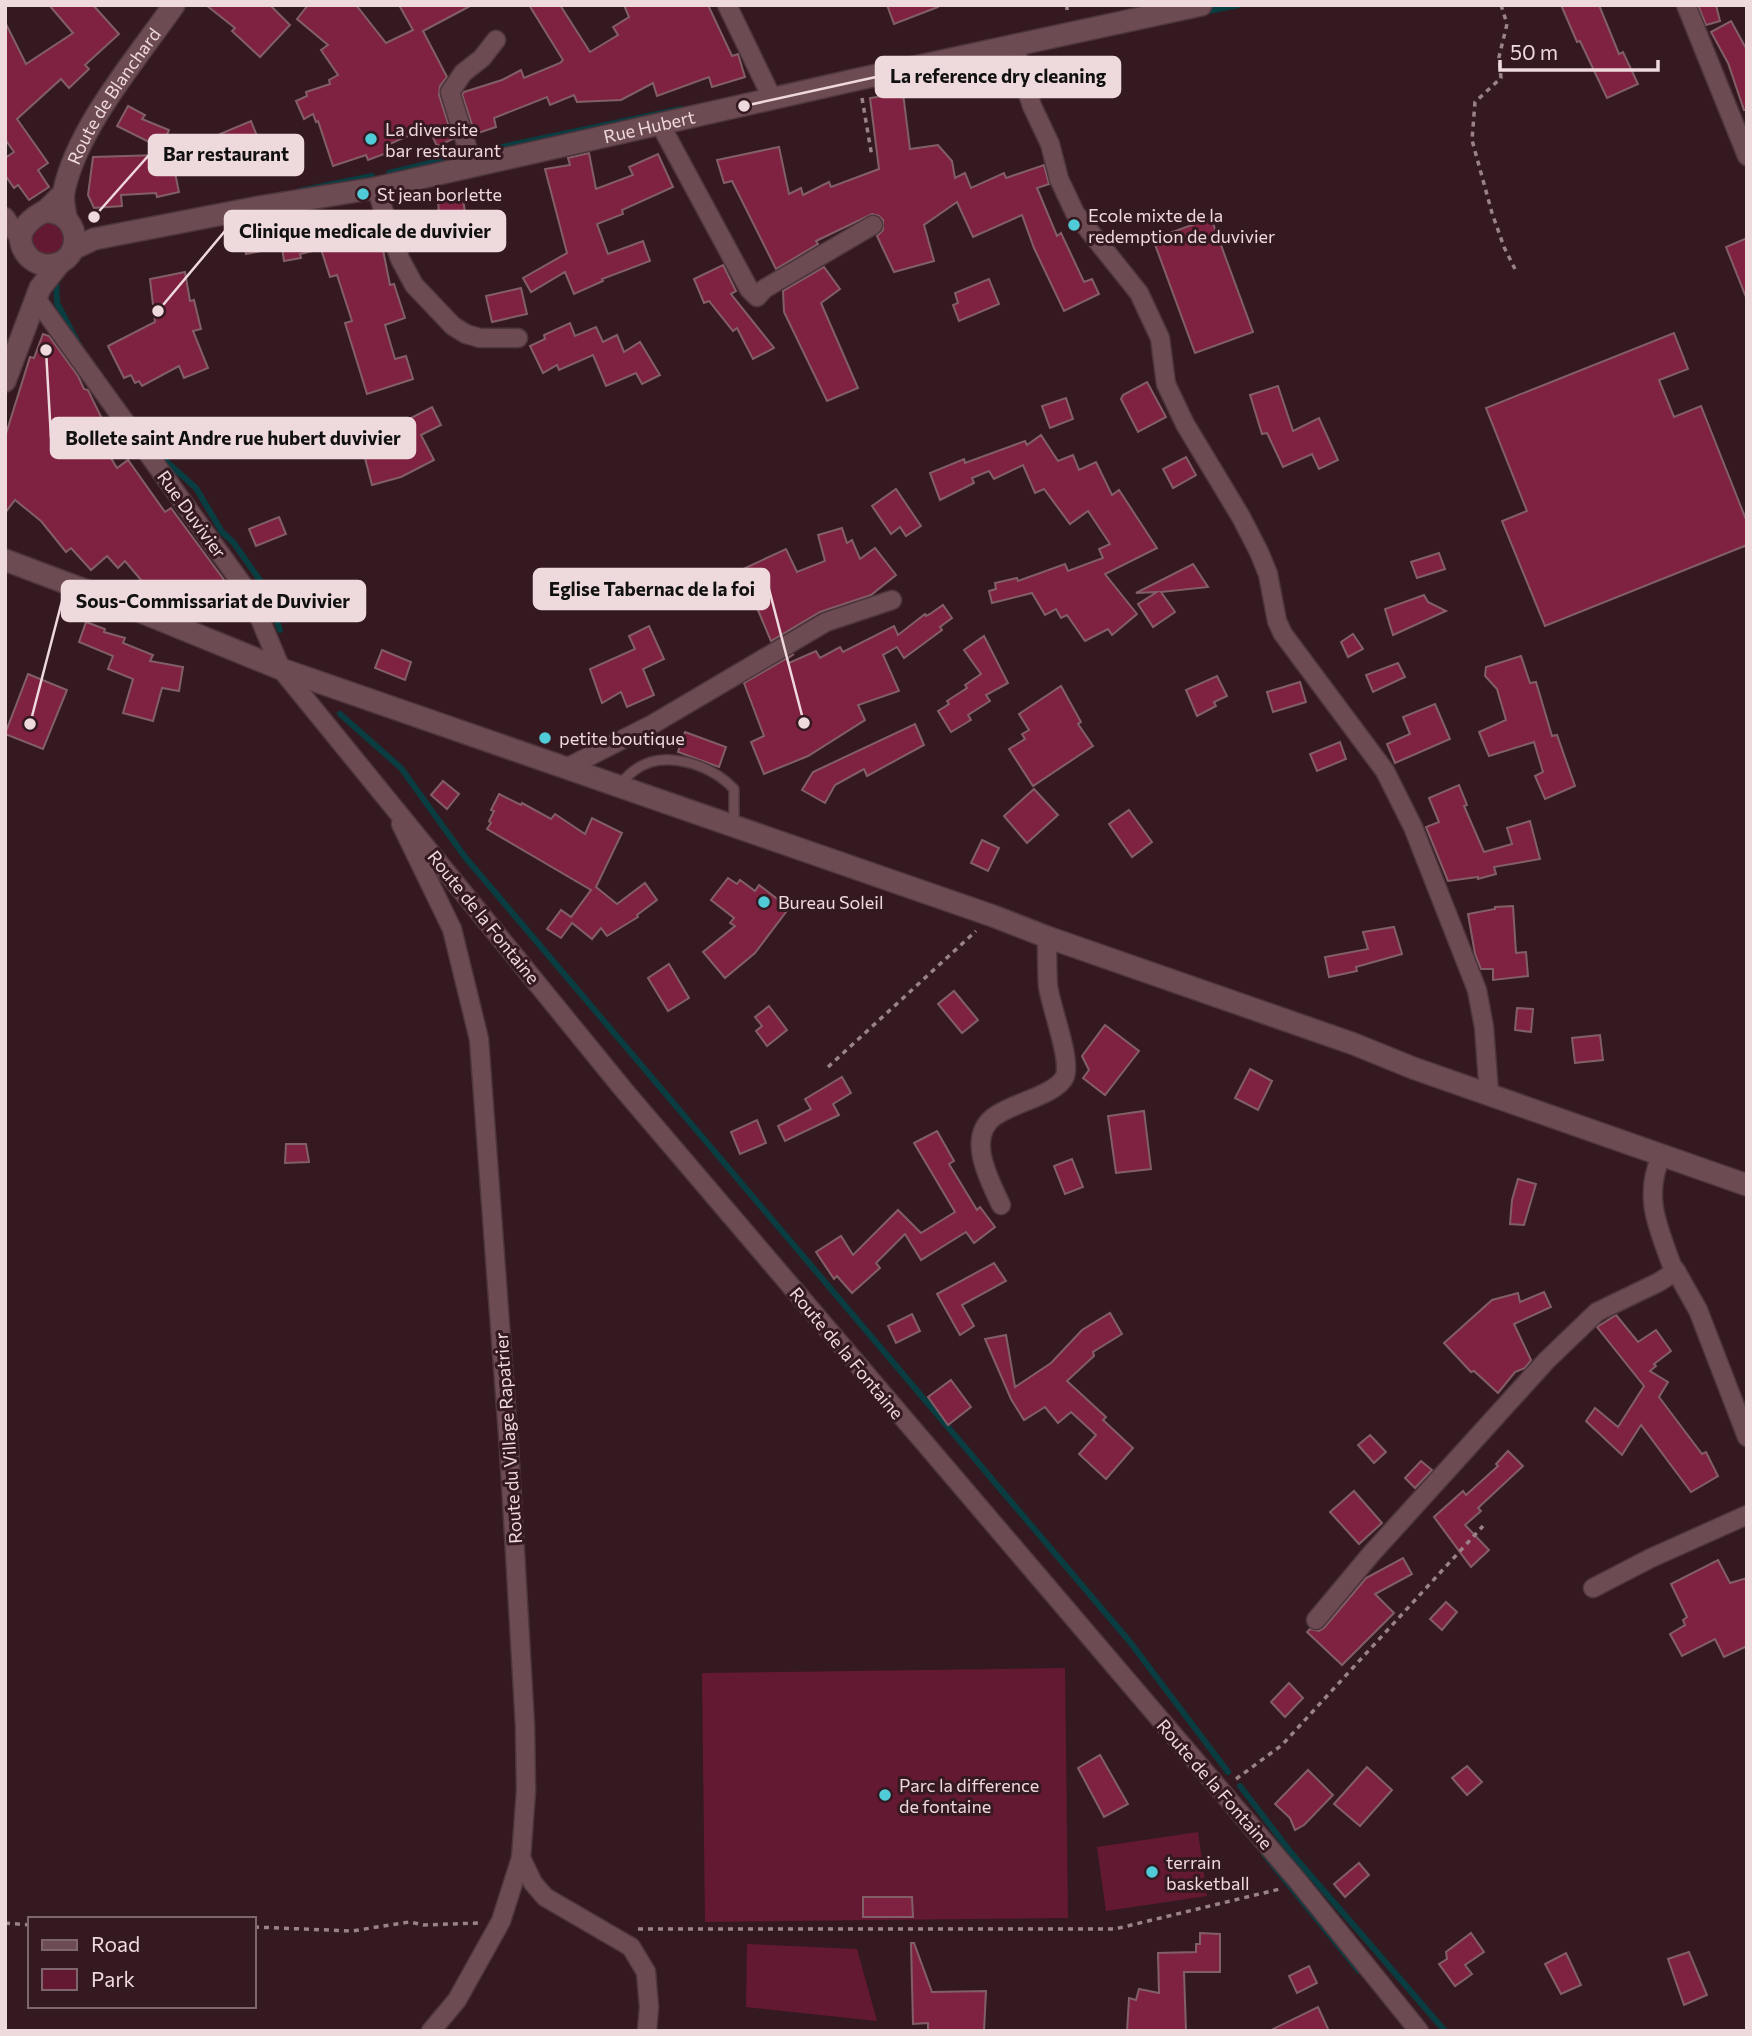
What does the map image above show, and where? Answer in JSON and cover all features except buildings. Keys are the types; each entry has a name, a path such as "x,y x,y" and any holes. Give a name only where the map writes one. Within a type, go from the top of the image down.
{"street":[{"name":"Route de Blanchard","path":"38,214 63,194 89,128 174,5"},
{"path":"727,5 772,98"},
{"name":"Rue Hubert","path":"66,256 94,239 376,188 772,98 1201,5"},
{"path":"1686,5 1747,156"},
{"path":"473,166 450,92 463,73 482,58 496,40"},
{"path":"1015,45 1032,106 1050,144 1059,179 1075,213 1139,293 1160,338 1166,384 1185,424 1259,552 1268,574 1277,621 1283,634 1385,771 1413,827 1476,990 1484,1027 1489,1094"},
{"path":"660,124 749,289 757,297 764,289 873,225"},
{"path":"376,188 400,259 414,285 453,326 466,334 480,338 518,338"},
{"name":"Route de Blanchard","path":"63,194 68,221"},
{"path":"66,256 46,265 26,250 7,218 56,212 94,239"},
{"path":"38,214 25,226 26,250 39,294"},
{"path":"5,381 39,294 66,256 75,235 68,221"},
{"path":"39,294 116,235"},
{"name":"Rue Duvivier","path":"39,294 250,595 281,669"},
{"path":"5,560 281,669 993,916 1747,1185"},
{"path":"566,768 653,724 825,622 892,600"},
{"name":"Route de la Fontaine","path":"281,669 632,1099 1297,1881 1419,2031"},
{"name":"Route du Village Rapatrier","path":"391,802 452,929 479,1039 508,1434 525,1726 526,1791 521,1858 501,1921 457,2000 431,2031"},
{"path":"1001,1205 983,1163 981,1148 984,1131 994,1117 1048,1091 1063,1080 1065,1075 1065,1060 1048,987 1047,937"},
{"path":"1661,1156 1652,1183 1651,1200 1655,1219 1674,1268 1698,1310 1747,1437"},
{"path":"1316,1619 1372,1553 1547,1360 1597,1312 1659,1282 1674,1268"},
{"path":"1593,1588 1651,1558 1747,1516"},
{"path":"521,1858 533,1883 545,1898 631,1947 646,1972 649,2007 647,2031"}],"lane":[{"path":"617,787 635,770 666,759 709,769 734,789 734,827"}],"path":[{"path":"1501,5 1507,24 1499,57 1501,78 1475,102 1472,140 1492,214 1516,270"},
{"path":"859,79 872,157"},
{"path":"828,1067 993,916"},
{"path":"1220,1790 1282,1745 1483,1527"},
{"path":"637,1929 1115,1928 1289,1887 1297,1881"},
{"path":"256,1927 352,1931 410,1922 424,1926 501,1921"},
{"path":"5,1923 28,1925"}],"green space":[{"path":"45,220 61,226 66,242 58,253 42,256 30,243 30,234"},
{"name":"Parc la difference de fontaine","path":"1065,1668 1068,1918 705,1922 702,1673"},
{"name":"terrain basketball","path":"1198,1832 1207,1896 1106,1911 1097,1847"},
{"path":"747,1944 857,1949 877,2021 746,2007"}],"waterway":[{"path":"1203,12 1239,5"},
{"path":"389,173 681,109"},
{"path":"299,191 372,176"},
{"path":"56,277 57,303 79,345"},
{"path":"159,455 196,488 222,532 233,542 266,589 280,630"},
{"path":"340,714 401,768 465,857 1130,1642 1228,1772"},
{"path":"1240,1786 1293,1855 1445,2031"},
{"path":"1264,1854 1359,1971"}],"place":[{"name":"La reference dry cleaning","path":"744,106"},
{"name":"La diversite bar restaurant","path":"371,139"},
{"name":"St jean borlette","path":"363,194"},
{"name":"Bar restaurant","path":"94,217"},
{"name":"Ecole mixte de la redemption de duvivier","path":"1074,225"},
{"name":"Clinique medicale de duvivier","path":"158,311"},
{"name":"Bollete saint Andre rue hubert duvivier","path":"46,350"},
{"name":"Eglise Tabernac de la foi","path":"804,723"},
{"name":"Sous-Commissariat de Duvivier","path":"30,724"},
{"name":"petite boutique","path":"545,738"},
{"name":"Bureau Soleil","path":"764,902"},
{"name":"Parc la difference de fontaine","path":"885,1795"},
{"name":"terrain basketball","path":"1152,1872"}]}
